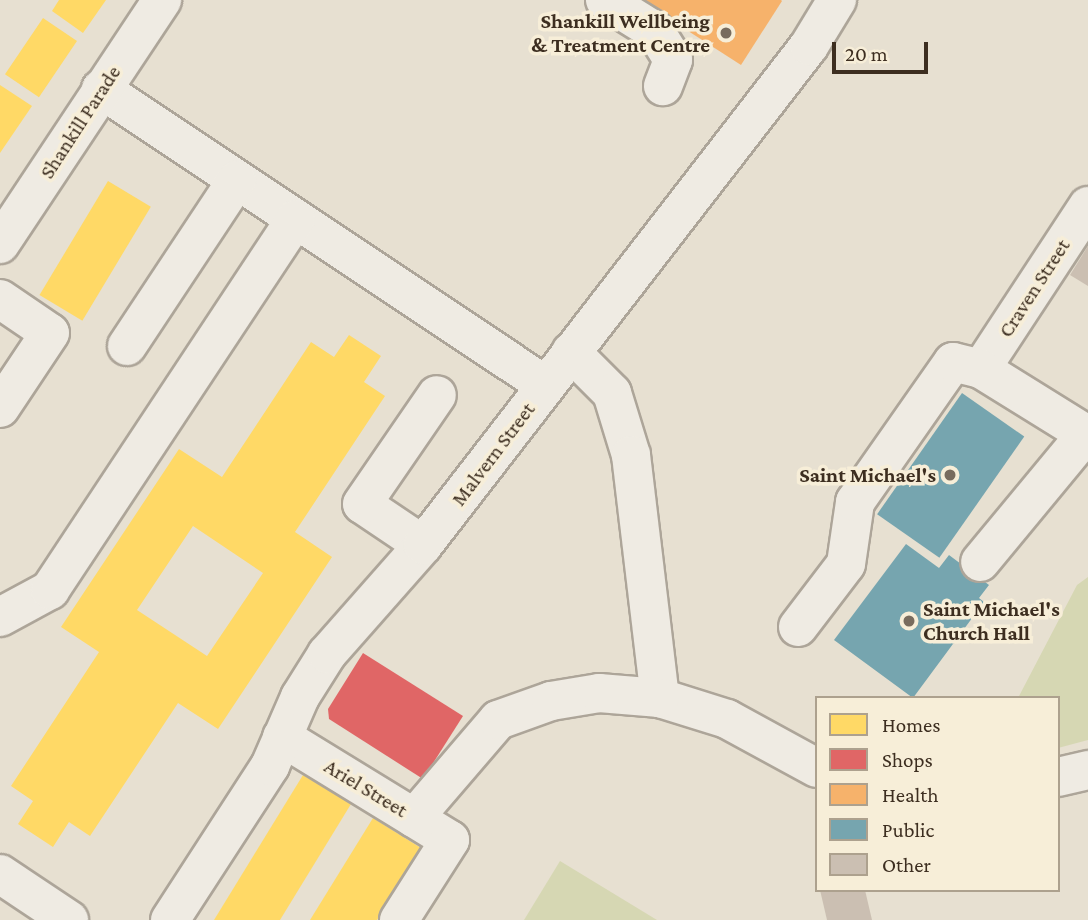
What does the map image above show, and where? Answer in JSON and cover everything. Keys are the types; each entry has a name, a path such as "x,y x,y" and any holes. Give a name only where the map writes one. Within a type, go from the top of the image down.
{"street":[{"name":"Shankill Parade","path":"0,244 162,0"},
{"path":"605,0 655,31 673,60 663,86"},
{"name":"Malvern Street","path":"170,920 270,766 300,697 327,654 423,545 809,46 837,0"},
{"path":"101,89 545,385"},
{"path":"127,346 237,180"},
{"name":"Craven Street","path":"981,369 1088,206"},
{"path":"0,617 50,590 296,219"},
{"path":"0,299 50,333 0,408"},
{"path":"571,352 612,393 631,456 637,534 660,698"},
{"path":"798,627 846,564 855,502 953,362 981,369 1086,434 979,562"},
{"path":"423,545 362,504 437,395"},
{"path":"414,818 498,720 551,701 599,693 660,698 733,711 815,767"},
{"name":"Ariel Street","path":"282,737 450,840 399,920"},
{"path":"1060,777 1088,771"},
{"path":"0,874 69,920"}],"green space":[{"path":"1088,577 1088,740 1060,747 1060,696 1019,696 1077,585"},
{"path":"560,861 657,920 524,920"}],"building: Homes":[{"path":"59,0 106,0 83,33 52,11"},
{"path":"43,18 77,41 39,97 5,74"},
{"path":"0,85 32,106 0,153"},
{"path":"108,181 151,207 82,321 39,295"},
{"path":"349,335 381,356 364,382 385,396 295,532 332,557 218,729 178,703 90,836 69,822 53,847 18,824 33,801 11,786 99,652 61,627 179,449 222,477 311,342 334,357","holes":["193,526 263,573 207,656 137,610"]},
{"path":"303,775 351,804 280,920 214,920"},
{"path":"373,818 421,848 377,920 310,920"}],"building: Shops":[{"path":"363,653 463,716 423,779 329,719 328,709"}],"building: Health":[{"name":"Shankill Wellbeing & Treatment Centre","path":"640,0 781,0 782,1 741,65"}],"building: Public":[{"name":"Saint Michael's","path":"962,393 1024,437 939,558 877,514"},
{"name":"Saint Michael's Church Hall","path":"906,544 939,568 949,555 989,585 979,598 984,602 914,696 910,696 834,640"}],"building: Other":[{"path":"1088,246 1088,286 1070,275"},
{"path":"820,892 865,892 872,920 827,920"}],"place":[{"name":"Shankill Wellbeing & Treatment Centre","path":"726,33"},
{"name":"Saint Michael's","path":"950,475"},
{"name":"Saint Michael's Church Hall","path":"909,621"}]}
